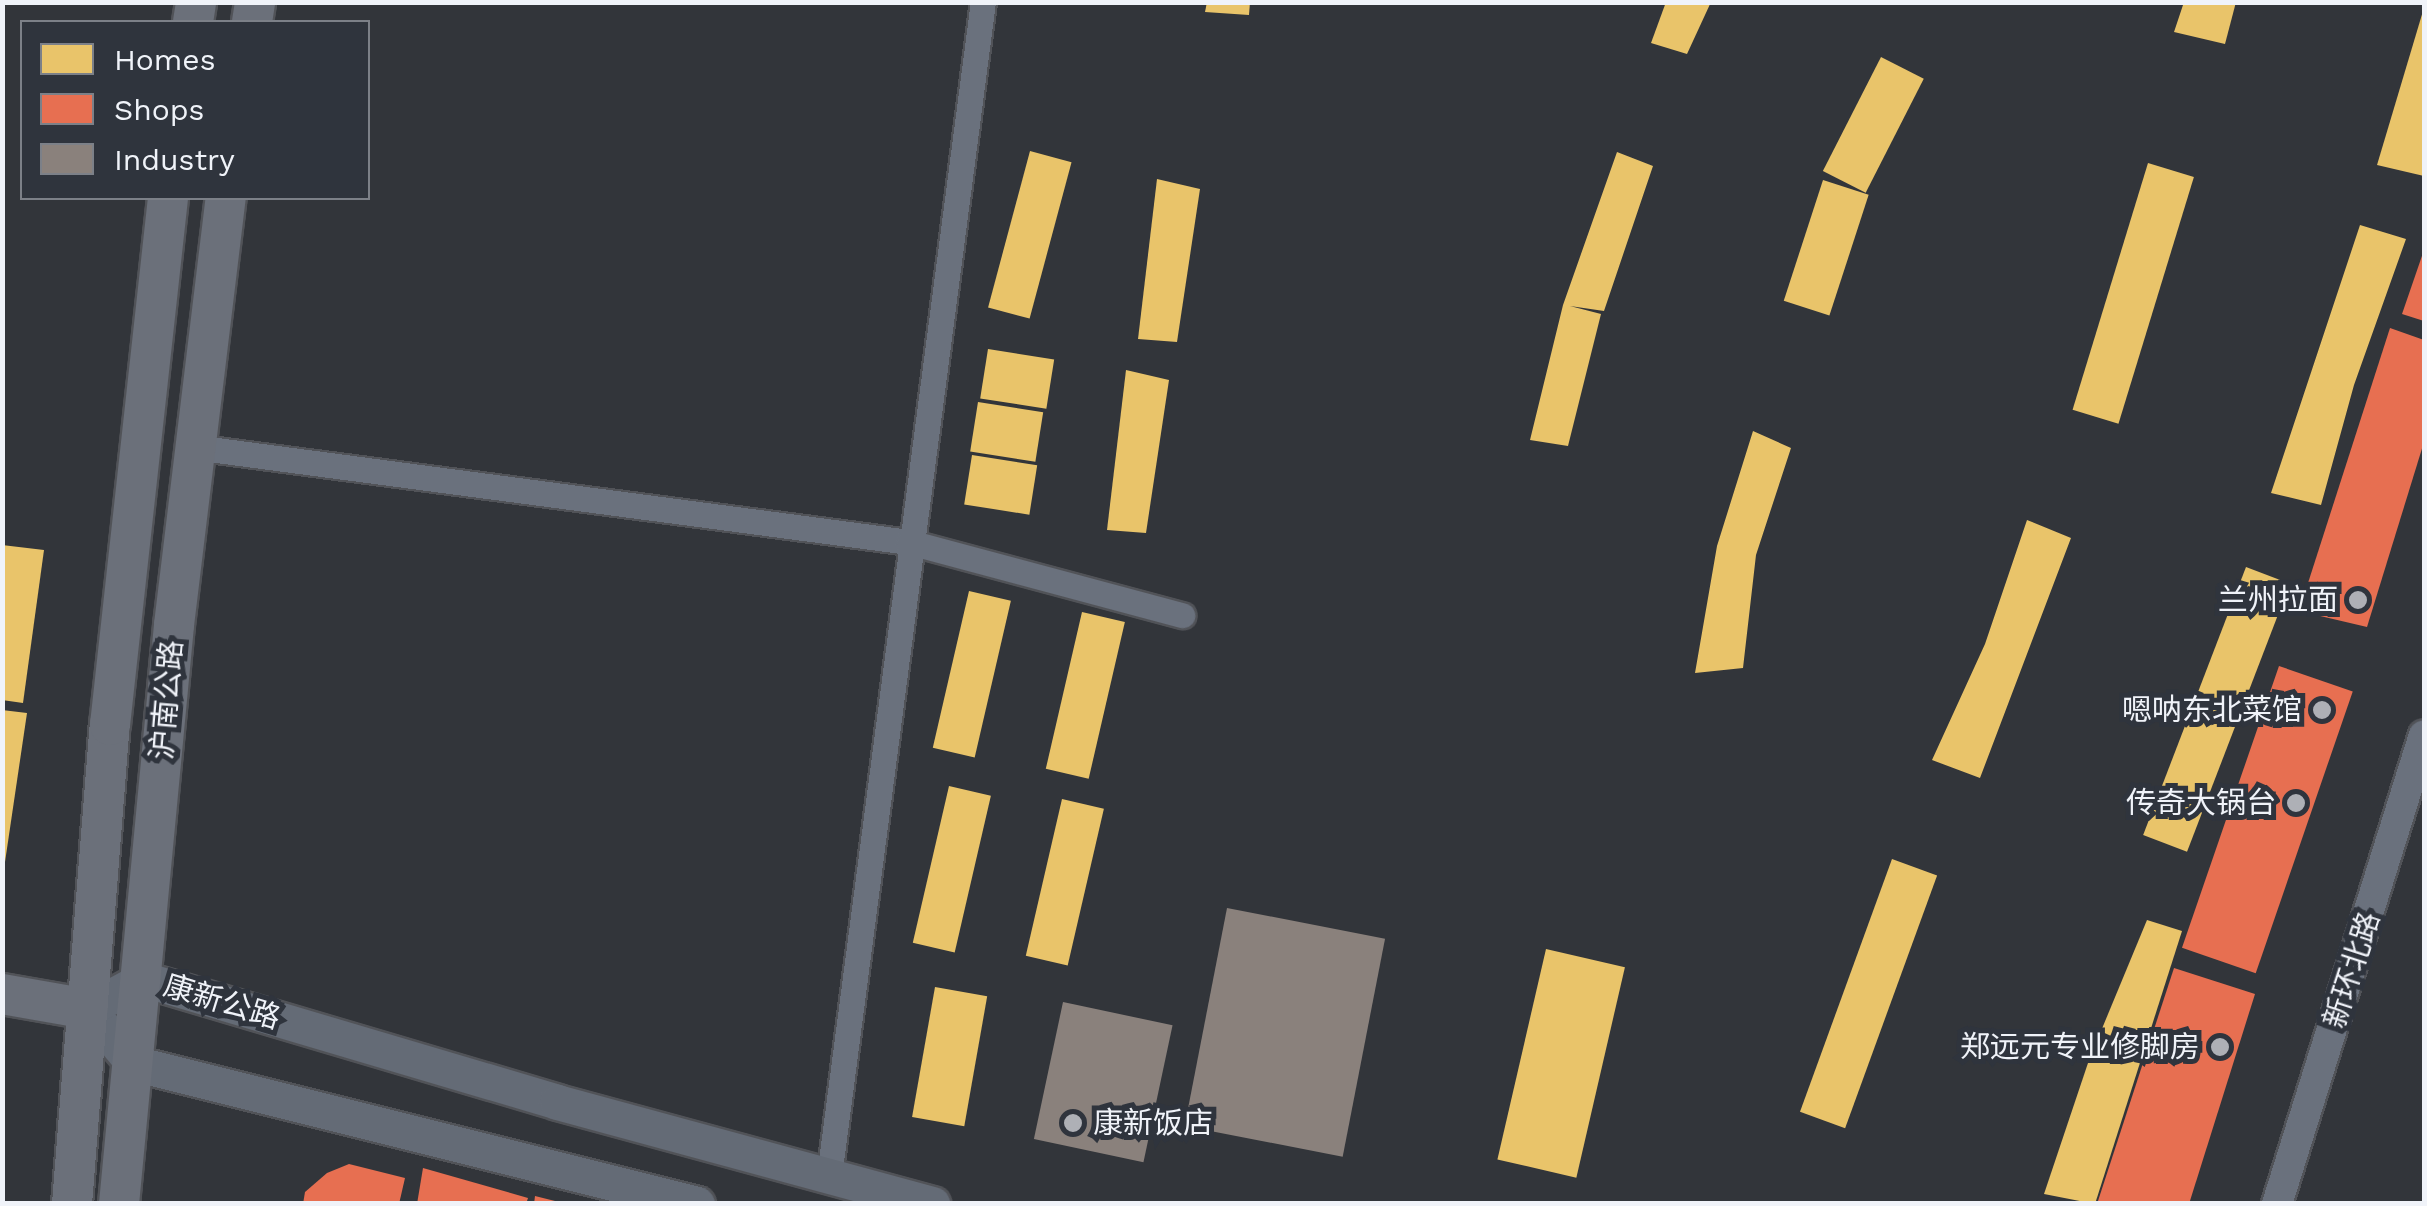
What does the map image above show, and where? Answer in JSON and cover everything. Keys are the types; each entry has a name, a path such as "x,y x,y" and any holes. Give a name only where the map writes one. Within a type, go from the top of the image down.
{"main road":[{"name":"沪南公路","path":"72,1204 110,725 168,200"},
{"name":"沪南公路","path":"119,1204 194,447 226,200"},
{"name":"康新公路","path":"88,1009 144,978 932,1204"},
{"path":"2,994 88,1009 133,1064 696,1204"}],"street":[{"path":"828,1176 983,2"},
{"path":"194,447 909,542 1182,615"},
{"name":"新环北路","path":"2276,1204 2424,735"}],"building: Homes":[{"path":"1207,2 1250,2 1249,15 1205,12"},
{"path":"1666,2 1711,2 1687,54 1651,43"},
{"path":"2184,2 2236,2 2225,44 2174,32"},
{"path":"2424,11 2424,176 2377,165"},
{"path":"1881,57 1924,79 1866,193 1823,171"},
{"path":"1030,151 1072,162 1030,319 988,307"},
{"path":"1617,152 1653,166 1604,311 1570,306 1601,314 1568,446 1530,440 1563,305"},
{"path":"2148,163 2194,177 2118,424 2073,410"},
{"path":"1157,179 1200,189 1177,342 1138,339"},
{"path":"1823,180 1869,195 1829,316 1784,301"},
{"path":"2360,225 2406,239 2354,385 2321,505 2271,493"},
{"path":"988,349 1054,359 1046,409 980,398"},
{"path":"1126,370 1169,380 1146,533 1107,530"},
{"path":"978,402 1043,412 1035,462 970,451"},
{"path":"1753,431 1791,448 1756,555 1743,668 1695,673 1717,546"},
{"path":"972,455 1037,465 1029,515 964,504"},
{"path":"2027,520 2071,538 1980,778 1932,760 1985,644"},
{"path":"2,545 44,550 23,703 2,700"},
{"path":"2246,567 2290,584 2187,852 2143,835"},
{"path":"969,591 1011,601 975,758 933,748"},
{"path":"1082,612 1125,622 1089,779 1046,769"},
{"path":"2,710 27,713 5,862 2,862"},
{"path":"949,786 991,796 955,953 913,943"},
{"path":"1062,799 1104,809 1068,966 1026,956"},
{"path":"1892,859 1937,875 1845,1128 1800,1112"},
{"path":"2147,920 2182,931 2095,1204 2044,1194 2089,1060"},
{"path":"1546,949 1625,967 1576,1178 1497,1159"},
{"path":"935,987 987,996 964,1126 912,1117"}],"building: Shops":[{"path":"2424,250 2424,321 2402,314"},
{"path":"2390,328 2424,340 2424,442 2367,627 2299,611"},
{"path":"2279,666 2353,691 2256,973 2182,948"},
{"path":"2174,968 2255,994 2189,1204 2097,1204"},
{"path":"349,1164 405,1178 399,1204 303,1204 305,1192 327,1173"},
{"path":"423,1168 528,1198 526,1204 417,1204"},
{"path":"535,1196 559,1202 534,1204"}],"building: Industry":[{"path":"1227,908 1385,939 1343,1157 1185,1126"},
{"path":"1063,1002 1173,1025 1143,1162 1034,1139"}],"place":[{"name":"兰州拉面","path":"2358,600"},
{"name":"嗯呐东北菜馆","path":"2322,710"},
{"name":"传奇大锅台","path":"2296,803"},
{"name":"郑远元专业修脚房","path":"2220,1047"},
{"name":"康新饭店","path":"1073,1123"}]}
